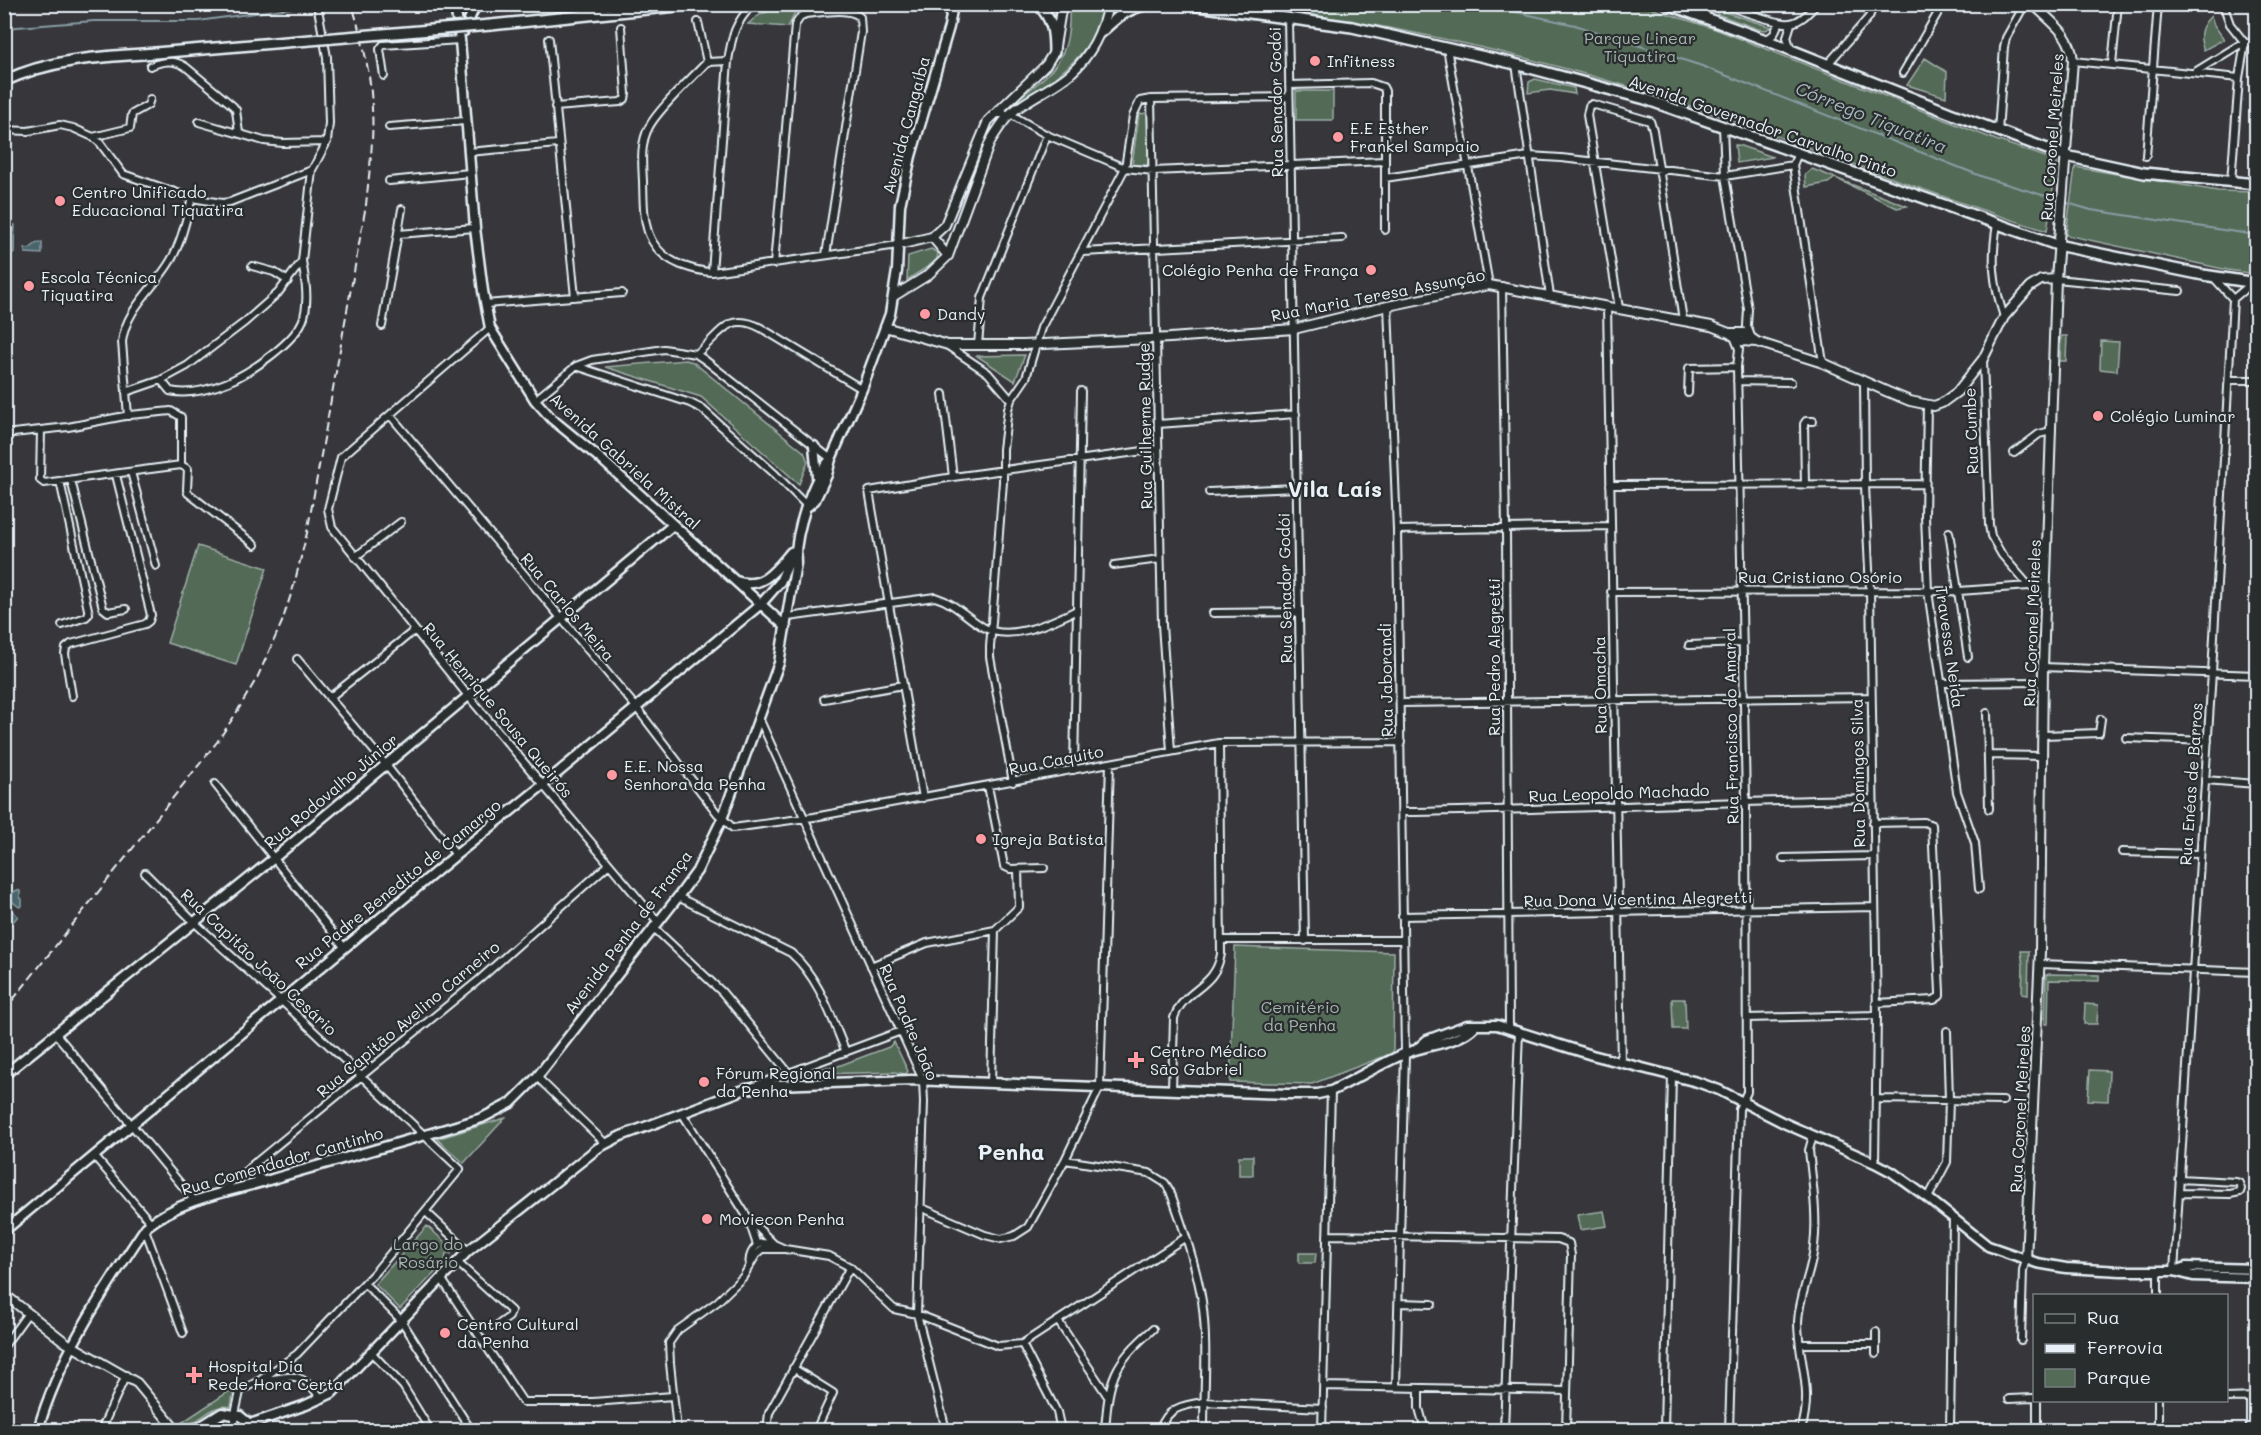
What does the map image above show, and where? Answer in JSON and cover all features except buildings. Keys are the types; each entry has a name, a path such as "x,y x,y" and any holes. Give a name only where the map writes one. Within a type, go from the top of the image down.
{"main road":[{"name":"Avenida Gabriela Mistral","path":"455,4 475,228 484,304 490,328 536,400 552,418 602,460 761,604 787,622"},
{"name":"Avenida Gabriela Mistral","path":"460,40 476,4"},
{"path":"557,4 617,12"},
{"path":"4,81 42,66 82,58 491,25 696,4"},
{"name":"Avenida Cangaíba","path":"808,506 815,500 822,488 831,459 862,389 894,296 900,205 905,180 949,27 953,4"},
{"path":"1038,4 1051,21 1054,31 1054,52"},
{"path":"1101,32 1119,14 1148,4"},
{"name":"Avenida Governador Carvalho Pinto","path":"1183,4 1352,27 1516,64 1645,99 2057,244 2214,277 2254,283"},
{"path":"1667,4 2066,156 2144,173 2256,184"},
{"path":"576,15 584,6"},
{"path":"814,446 816,480"},
{"name":"Avenida Cangaíba","path":"787,622 796,562 795,548 816,480 831,459"},
{"name":"Rua Rodovalho Júnior","path":"4,1075 273,859 673,525"},
{"path":"734,580 745,584 761,582 778,568 795,548"},
{"name":"Rua Padre Benedito de Camargo","path":"4,1232 344,947 761,604 780,582 795,548"},
{"name":"Avenida Penha de França","path":"537,1077 697,871 722,819 779,663 787,622"},
{"path":"195,1431 218,1414 227,1413 236,1414 255,1429 260,1421 332,1393 468,1251 606,1144 746,1089 812,1083 922,1080 1318,1094 1331,1091 1418,1048 1430,1047 1469,1032 1475,1026 1497,1025 1509,1028 1621,1063 1672,1075 1719,1090 1813,1136 1875,1163 1928,1198 1988,1246 2026,1260 2066,1268 2158,1271 2174,1271 2186,1267 2256,1269"},
{"name":"Rua Comendador Cantinho","path":"38,1431 51,1392 72,1347 102,1295 148,1226 165,1214 194,1200 221,1191 264,1182 425,1136 497,1112 511,1103 537,1077"},
{"path":"255,1164 254,1174 264,1182"},
{"path":"2174,1271 2185,1276 2256,1278"}],"street":[{"path":"161,380 170,391 178,393 206,389 230,381 287,342 298,330 304,316 305,284 302,261 312,170 327,142 329,76 317,4"},
{"path":"712,272 728,61 738,21 753,4"},
{"path":"728,61 707,62 649,125 644,140 642,164 646,226 653,244 661,254 692,270 712,272 774,264 898,245 932,237 945,225 983,130 994,114 1046,65 1054,52 1062,4"},
{"path":"894,296 928,275 948,255 990,142 1010,114 1070,74 1080,64 1101,32 1108,4"},
{"path":"1704,18 1709,4"},
{"path":"1722,4 1791,24 1805,16 1816,4"},
{"path":"1827,65 1869,17 1875,4"},
{"path":"1903,73 1943,4"},
{"path":"1998,132 2006,38 2025,4"},
{"name":"Rua Coronel Meireles","path":"2026,1260 2040,964 2043,667 2055,279 2073,61 2072,47 2067,36 2033,4"},
{"path":"2112,64 2118,4"},
{"path":"2145,156 2158,4"},
{"path":"2223,4 2230,24 2245,43 2239,78 2231,182"},
{"path":"774,264 792,41 797,20 806,14 847,12 856,13 860,16 862,23 826,255"},
{"name":"Rua Senador Godói","path":"1288,18 1305,941"},
{"path":"698,22 707,62"},
{"path":"1766,40 1774,34 1779,22"},
{"path":"1791,24 1787,41 1791,50"},
{"path":"555,107 620,102 625,99 621,27"},
{"path":"549,39 575,297"},
{"path":"384,76 380,49 383,45 460,40"},
{"path":"2195,72 2245,43 2256,41"},
{"path":"1447,48 1489,285"},
{"path":"150,66 164,61 178,63 186,68 233,106 236,110 239,133"},
{"path":"2073,61 2239,78"},
{"path":"1516,64 1550,296"},
{"path":"1289,85 1371,83 1383,87 1385,91 1385,230"},
{"path":"1012,782 990,657 1004,434 1011,400 1026,378 1041,328 1083,252 1125,168 1136,106 1140,101 1289,97"},
{"path":"93,137 130,128 132,114 148,105 150,99"},
{"name":"Rua Guilherme Rudge","path":"1151,99 1158,339 1160,559 1165,687 1171,751"},
{"path":"1618,308 1587,115 1589,106 1603,106 1650,121 1660,169 1683,320"},
{"path":"994,114 1010,114 1047,135 1125,168 1154,171 1385,161"},
{"path":"389,127 465,121"},
{"path":"199,122 254,138 283,143 327,142"},
{"path":"4,130 28,131 60,125 93,137 123,174 192,198 222,203 230,202 312,170"},
{"path":"1723,126 1725,176 1748,309 1747,326 1752,340 1739,349"},
{"path":"978,345 982,298 1047,135"},
{"path":"468,152 558,144"},
{"path":"1798,153 1793,165 1823,363"},
{"path":"1385,178 1529,156 1725,176 1793,165"},
{"path":"389,182 470,173"},
{"path":"128,416 122,342 124,330 129,317 172,259 192,198"},
{"path":"382,326 402,209"},
{"path":"1997,224 1992,264 2004,317"},
{"path":"398,234 475,228"},
{"path":"932,237 948,255"},
{"path":"1083,252 1155,250 1342,238"},
{"path":"126,392 161,380 187,366 245,322 278,293 302,261"},
{"path":"252,266 274,272 288,280"},
{"path":"2214,277 2233,299 2254,283"},
{"path":"2055,279 2180,291"},
{"name":"Rua Cumbe","path":"2029,586 2002,555 1991,536 1983,358 2004,317 2030,287 2041,280 2055,279"},
{"name":"Rua Maria Teresa Assunção","path":"885,327 948,345 1158,339 1293,329 1489,285 1683,320 1823,363 1888,392 1927,405"},
{"name":"Rua Pedro Alegretti","path":"1502,286 1508,702 1509,1028"},
{"path":"484,304 622,293"},
{"name":"Rua Enéas de Barros","path":"2174,1271 2208,741 2233,299"},
{"name":"Rua Jaborandi","path":"1388,306 1397,530 1405,1054 1396,1386"},
{"name":"Rua Omacha","path":"1607,306 1621,1063"},
{"path":"696,354 730,323 746,321 862,389"},
{"path":"1734,335 1747,326"},
{"path":"390,415 490,328"},
{"name":"Rua Francisco do Amaral","path":"1729,1431 1739,1109 1747,1092 1746,801 1737,381 1739,349 1734,335"},
{"path":"948,345 988,373 1011,400"},
{"path":"536,400 576,366 592,360 664,349 696,354 831,459"},
{"path":"1927,405 1942,403 1957,392 1983,358"},
{"path":"576,366 690,403 702,409 808,506"},
{"path":"1688,393 1689,368 1737,367"},
{"path":"2229,380 2256,380"},
{"path":"1737,381 1791,382"},
{"name":"Rua Domingos Silva","path":"1864,381 1877,1015 1875,1163"},
{"path":"1074,770 1081,391"},
{"path":"943,394 953,477"},
{"name":"Travessa Neida","path":"1927,405 1925,484 1928,591 1957,792 1975,843 1979,889"},
{"path":"4,434 171,411 181,417 181,465"},
{"path":"1158,424 1296,414"},
{"name":"Rua Henrique Sousa Queirós","path":"390,415 341,457 328,509 332,527 469,697 609,864 656,925 722,992 788,1072"},
{"name":"Rua Carlos Meira","path":"390,415 636,707 722,819"},
{"path":"1805,485 1804,424 1806,421 1813,421"},
{"path":"41,430 40,480 46,483 60,482 181,465 188,469 188,493 255,545"},
{"path":"2014,453 2038,434 2051,431"},
{"path":"923,798 869,491 1158,449"},
{"path":"131,472 156,566"},
{"path":"72,696 66,648 70,644 145,624 151,615 116,475"},
{"path":"71,480 103,608 108,612 126,609"},
{"path":"60,482 88,614 86,617 62,625"},
{"path":"1610,485 1925,484"},
{"path":"1209,492 1297,488"},
{"path":"355,557 401,522"},
{"path":"1397,530 1610,526"},
{"path":"1949,532 1968,657"},
{"path":"1114,565 1160,559"},
{"path":"2029,586 2046,586"},
{"name":"Rua Cristiano Osório","path":"1611,592 1959,591 2029,586"},
{"path":"787,622 887,602 935,597 948,601 991,631 1005,632 1033,628 1077,610"},
{"path":"1213,613 1299,612"},
{"path":"329,698 415,630"},
{"path":"1689,645 1743,643"},
{"path":"297,659 386,765 456,855"},
{"path":"2043,667 2256,675"},
{"path":"1941,683 2043,682"},
{"path":"824,699 903,685"},
{"path":"1400,704 1871,697"},
{"path":"1987,713 1989,809"},
{"name":"Rua Padre João","path":"759,718 922,1080 925,1095 917,1314 944,1430"},
{"path":"2043,735 2099,733 2101,719"},
{"path":"2126,738 2208,741"},
{"name":"Rua Caquito","path":"722,819 733,828 741,828 804,819 1219,743 1401,742"},
{"path":"1172,1089 1173,1018 1184,1000 1212,978 1219,967 1222,940 1219,743"},
{"path":"1989,755 2043,756"},
{"path":"920,1207 985,1235 1001,1239 1014,1236 1028,1227 1065,1160 1100,1087 1110,763"},
{"path":"2205,780 2256,784"},
{"path":"215,784 344,947"},
{"path":"988,786 1003,862 1007,868 1044,868"},
{"name":"Rua Leopoldo Machado","path":"1402,812 1872,799"},
{"path":"1873,823 1924,822 1932,825 1940,992 1940,996 1934,1000 1876,1003"},
{"path":"2122,852 2200,854"},
{"path":"1783,858 1873,856"},
{"name":"Rua Capitão Avelino Carneiro","path":"221,1191 480,979 609,864"},
{"path":"871,966 927,943 995,930 1019,907 1018,869"},
{"name":"Rua Capitão João Cesário","path":"145,873 460,1170 426,1212"},
{"path":"678,897 791,952 816,984 846,1052"},
{"name":"Rua Dona Vicentina Alegretti","path":"1402,916 1875,907"},
{"path":"991,1083 995,930"},
{"path":"1222,940 1402,940"},
{"path":"2040,964 2256,972"},
{"path":"1747,1018 1877,1015"},
{"path":"746,1089 900,1031"},
{"path":"1504,1431 1519,1031"},
{"path":"1928,1198 1947,1162 1949,1100 1947,1031"},
{"path":"56,1034 194,1200"},
{"path":"1664,1431 1672,1075"},
{"path":"537,1077 606,1144"},
{"path":"1322,1431 1331,1091"},
{"path":"1877,1099 2003,1101"},
{"path":"682,1113 748,1218 774,1244"},
{"path":"1801,1431 1807,1403 1807,1384 1800,1344 1799,1309 1812,1259 1815,1237 1809,1150 1813,1136"},
{"path":"95,1156 148,1226 183,1332"},
{"path":"1065,1160 1149,1173 1158,1178 1170,1191 1197,1277 1202,1303 1204,1431"},
{"path":"2179,1179 2236,1182 2239,1183 2241,1189 2240,1192 2230,1194 2179,1192"},
{"path":"255,1429 237,1431 236,1414 240,1392 297,1354 365,1284 426,1212 468,1251"},
{"path":"748,1218 757,1245 749,1260 750,1266"},
{"path":"1950,1431 1953,1218"},
{"path":"1327,1234 1565,1241 1571,1248 1566,1431"},
{"path":"677,1431 669,1349 673,1336 717,1302 743,1277 763,1249 785,1249 829,1256 850,1267 894,1309 917,1314 998,1346 1022,1344 1185,1238"},
{"path":"757,1245 767,1243 785,1249"},
{"path":"2021,1340 2023,1270 2026,1260"},
{"path":"458,1262 511,1311 509,1317 495,1327"},
{"path":"767,1431 769,1413 850,1267"},
{"path":"2158,1271 2158,1294"},
{"path":"441,1278 518,1398 528,1404 673,1396"},
{"path":"365,1284 401,1320 471,1431"},
{"path":"4,1294 72,1347 126,1375 142,1388 176,1431"},
{"path":"1399,1303 1432,1304"},
{"path":"4,1346 28,1313"},
{"path":"1058,1321 1107,1395"},
{"path":"1105,1431 1107,1395 1112,1378 1123,1358 1154,1329"},
{"path":"1876,1332 1876,1354"},
{"path":"1022,1344 1053,1404 1061,1431"},
{"path":"1800,1344 1876,1344"},
{"path":"370,1351 403,1386 430,1431"},
{"path":"794,1368 833,1393 816,1431"},
{"path":"101,1431 126,1375"},
{"path":"259,1381 299,1377 310,1384 321,1399"},
{"path":"1324,1386 1567,1391"},
{"path":"1419,1388 1419,1408 1425,1431"},
{"path":"2228,1398 2253,1397 2250,1431"},
{"path":"2009,1399 2033,1399"},
{"path":"1160,1431 1167,1414 1177,1407 1204,1402 1323,1408"},
{"path":"2036,1402 2037,1431"},
{"path":"2158,1402 2158,1431"}],"green space":[{"path":"1069,5 1104,6 1095,33 1072,63 1025,102 1014,108 1014,102 1050,72 1058,62 1067,39"},
{"name":"Parque Linear Tiquatira","path":"1232,5 1641,5 1718,30 1996,140 2057,161 2047,231 1950,199 1710,113 1556,66 1395,29 1287,11"},
{"path":"794,8 795,13 788,27 748,24 769,11"},
{"path":"1715,9 1771,27 1766,30 1758,29 1717,14"},
{"path":"2211,16 2214,25 2224,39 2204,50 2201,32"},
{"path":"1925,58 1947,72 1946,97 1907,85"},
{"path":"1535,79 1574,88 1575,94 1550,90 1528,93 1529,82"},
{"path":"1296,91 1333,91 1333,120 1296,120"},
{"path":"1147,113 1151,138 1148,165 1132,165 1139,114"},
{"path":"1735,145 1738,145 1773,157 1737,163"},
{"path":"2075,167 2218,191 2256,192 2256,274 2066,235"},
{"path":"1812,169 1907,206 1897,208 1835,178 1828,183 1806,187 1805,175"},
{"path":"931,249 938,253 937,259 907,280 908,256"},
{"path":"2061,336 2067,336 2066,361 2060,361"},
{"path":"2101,341 2119,342 2117,371 2100,369"},
{"path":"1025,355 1015,381 977,356"},
{"path":"686,360 693,362 804,452 808,462 799,484 701,397 605,367"},
{"path":"198,546 267,568 236,665 167,643"},
{"name":"Cemitério da Penha","path":"1235,947 1394,952 1393,1053 1312,1084 1230,1082"},
{"path":"2021,951 2029,951 2028,995 2022,994"},
{"path":"2046,975 2099,975 2099,981 2049,980 2048,1024 2045,1024"},
{"path":"1672,999 1685,999 1686,1029 1673,1029"},
{"path":"2085,1004 2098,1005 2097,1024 2084,1024"},
{"path":"894,1042 908,1071 906,1074 894,1072 816,1074 803,1077 889,1047"},
{"path":"2090,1070 2109,1071 2108,1101 2088,1100"},
{"path":"505,1118 464,1163 437,1139"},
{"path":"1239,1156 1253,1156 1253,1175 1239,1175"},
{"path":"1604,1211 1607,1226 1580,1230 1577,1215"},
{"name":"Largo do Rosário","path":"427,1226 445,1242 446,1251 452,1251 451,1254 446,1254 445,1262 400,1309 375,1284"},
{"path":"1299,1253 1316,1253 1315,1263 1299,1263"},
{"path":"234,1388 231,1407 216,1408 192,1423 178,1425"}],"water":[{"path":"5,225 15,225 14,253 5,253"},
{"path":"37,243 42,243 42,254 25,253 25,248 29,249"},
{"path":"17,890 20,891 22,899 22,906 19,907 8,898"},
{"path":"5,904 18,916 5,931"}],"waterway":[{"name":"Córrego Tiquatira","path":"1480,4 1575,25 1702,66 1986,178 2059,200"},
{"name":"Córrego Tiquatira","path":"4,28 94,21 198,21 305,6"},
{"name":"Córrego Tiquatira","path":"2064,202 2091,210 2256,235"}],"railway":[{"path":"4,1011 217,742 258,676 282,622 307,533 366,205 372,145 371,96 365,56 352,4"}],"place":[{"name":"Infitness","path":"1315,61"},
{"name":"E.E Esther Frankel Sampaio","path":"1338,137"},
{"name":"Centro Unificado Educacional Tiquatira","path":"60,201"},
{"name":"Colégio Penha de França","path":"1371,270"},
{"name":"Escola Técnica Tiquatira","path":"29,286"},
{"name":"Dandy","path":"925,314"},
{"name":"Colégio Luminar","path":"2098,416"},
{"name":"E.E. Nossa Senhora da Penha","path":"612,775"},
{"name":"Igreja Batista","path":"981,839"},
{"name":"Centro Médico São Gabriel","path":"1136,1060"},
{"name":"Fórum Regional da Penha","path":"704,1082"},
{"name":"Moviecon Penha","path":"707,1219"},
{"name":"Centro Cultural da Penha","path":"445,1333"},
{"name":"Hospital Dia Rede Hora Certa","path":"194,1375"}],"district":[{"name":"Vila Laís","path":"1335,489"},
{"name":"Penha","path":"1011,1152"}]}
